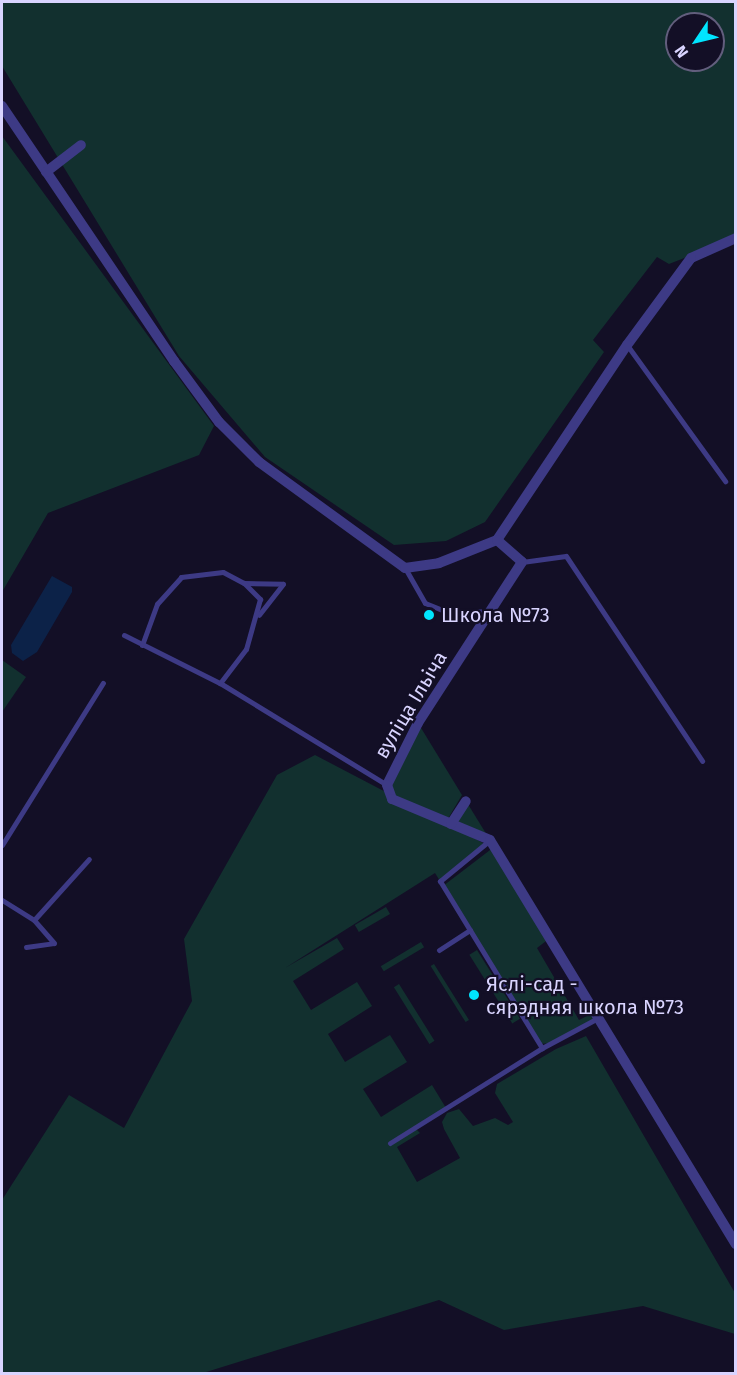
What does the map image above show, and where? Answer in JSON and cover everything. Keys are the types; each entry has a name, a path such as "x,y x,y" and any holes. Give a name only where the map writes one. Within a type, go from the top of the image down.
{"street":[{"path":"2,106 219,422 259,462 405,568 439,563 497,540 627,345 691,258 735,238"},
{"path":"46,172 81,145"},
{"path":"497,540 522,561"},
{"name":"вуліца Ільіча","path":"490,840 392,799 387,785 418,723 522,561"},
{"path":"451,824 466,801"},
{"path":"490,840 735,1244"}],"lane":[{"path":"627,345 725,481"},
{"path":"522,561 566,556 702,761"},
{"path":"405,568 425,603 450,613 490,611"},
{"path":"142,645 157,604 181,577 223,572 244,583 260,599 258,617 246,650 220,683"},
{"path":"244,583 283,584 258,617"},
{"path":"124,635 220,683 387,785"},
{"path":"2,845 103,684"},
{"path":"490,840 440,881 542,1048"},
{"path":"34,920 89,860"},
{"path":"2,900 34,920 54,943 26,947"},
{"path":"439,950 470,930"},
{"path":"390,1143 542,1048 598,1018"}],"green space":[{"path":"2,2 735,2 735,238 669,264 657,257 593,340 604,352 485,522 446,541 394,545 265,457 179,356 2,66"},
{"path":"2,136 214,426 199,455 48,513 2,592"},
{"path":"2,660 26,677 2,712"},
{"path":"418,723 462,795 446,822 392,799 387,779"},
{"path":"315,755 485,844 440,881 435,873 285,968 337,938 344,949 293,981 311,1010 357,982 372,1006 328,1034 345,1062 390,1035 407,1062 363,1089 381,1117 432,1085 446,1108 415,1128 420,1133 397,1147 417,1182 460,1158 444,1129 442,1122 447,1113 459,1109 473,1126 495,1118 508,1125 513,1122 495,1093 497,1084 556,1049 586,1036 735,1293 735,1334 643,1306 504,1330 439,1300 203,1373 2,1373 2,1200 69,1095 124,1128 192,1001 184,939 277,775"},
{"path":"466,801 490,840 457,823"},
{"path":"494,847 550,938 537,948 579,1020 595,1012 598,1018 552,1043 539,1044 443,886"},
{"path":"386,907 390,914 359,932 355,925"},
{"path":"421,942 424,947 384,971 381,966"},
{"path":"477,950 520,1019 512,1023 469,955"},
{"path":"434,964 469,1020 466,1022 431,966"},
{"path":"399,984 435,1041 429,1044 394,987"}],"water":[{"path":"52,576 72,587 72,592 37,652 23,661 12,653 11,645"}],"place":[{"name":"Школа №73","path":"429,615"},
{"name":"Яслі-сад - сярэдняя школа №73","path":"474,995"}]}
